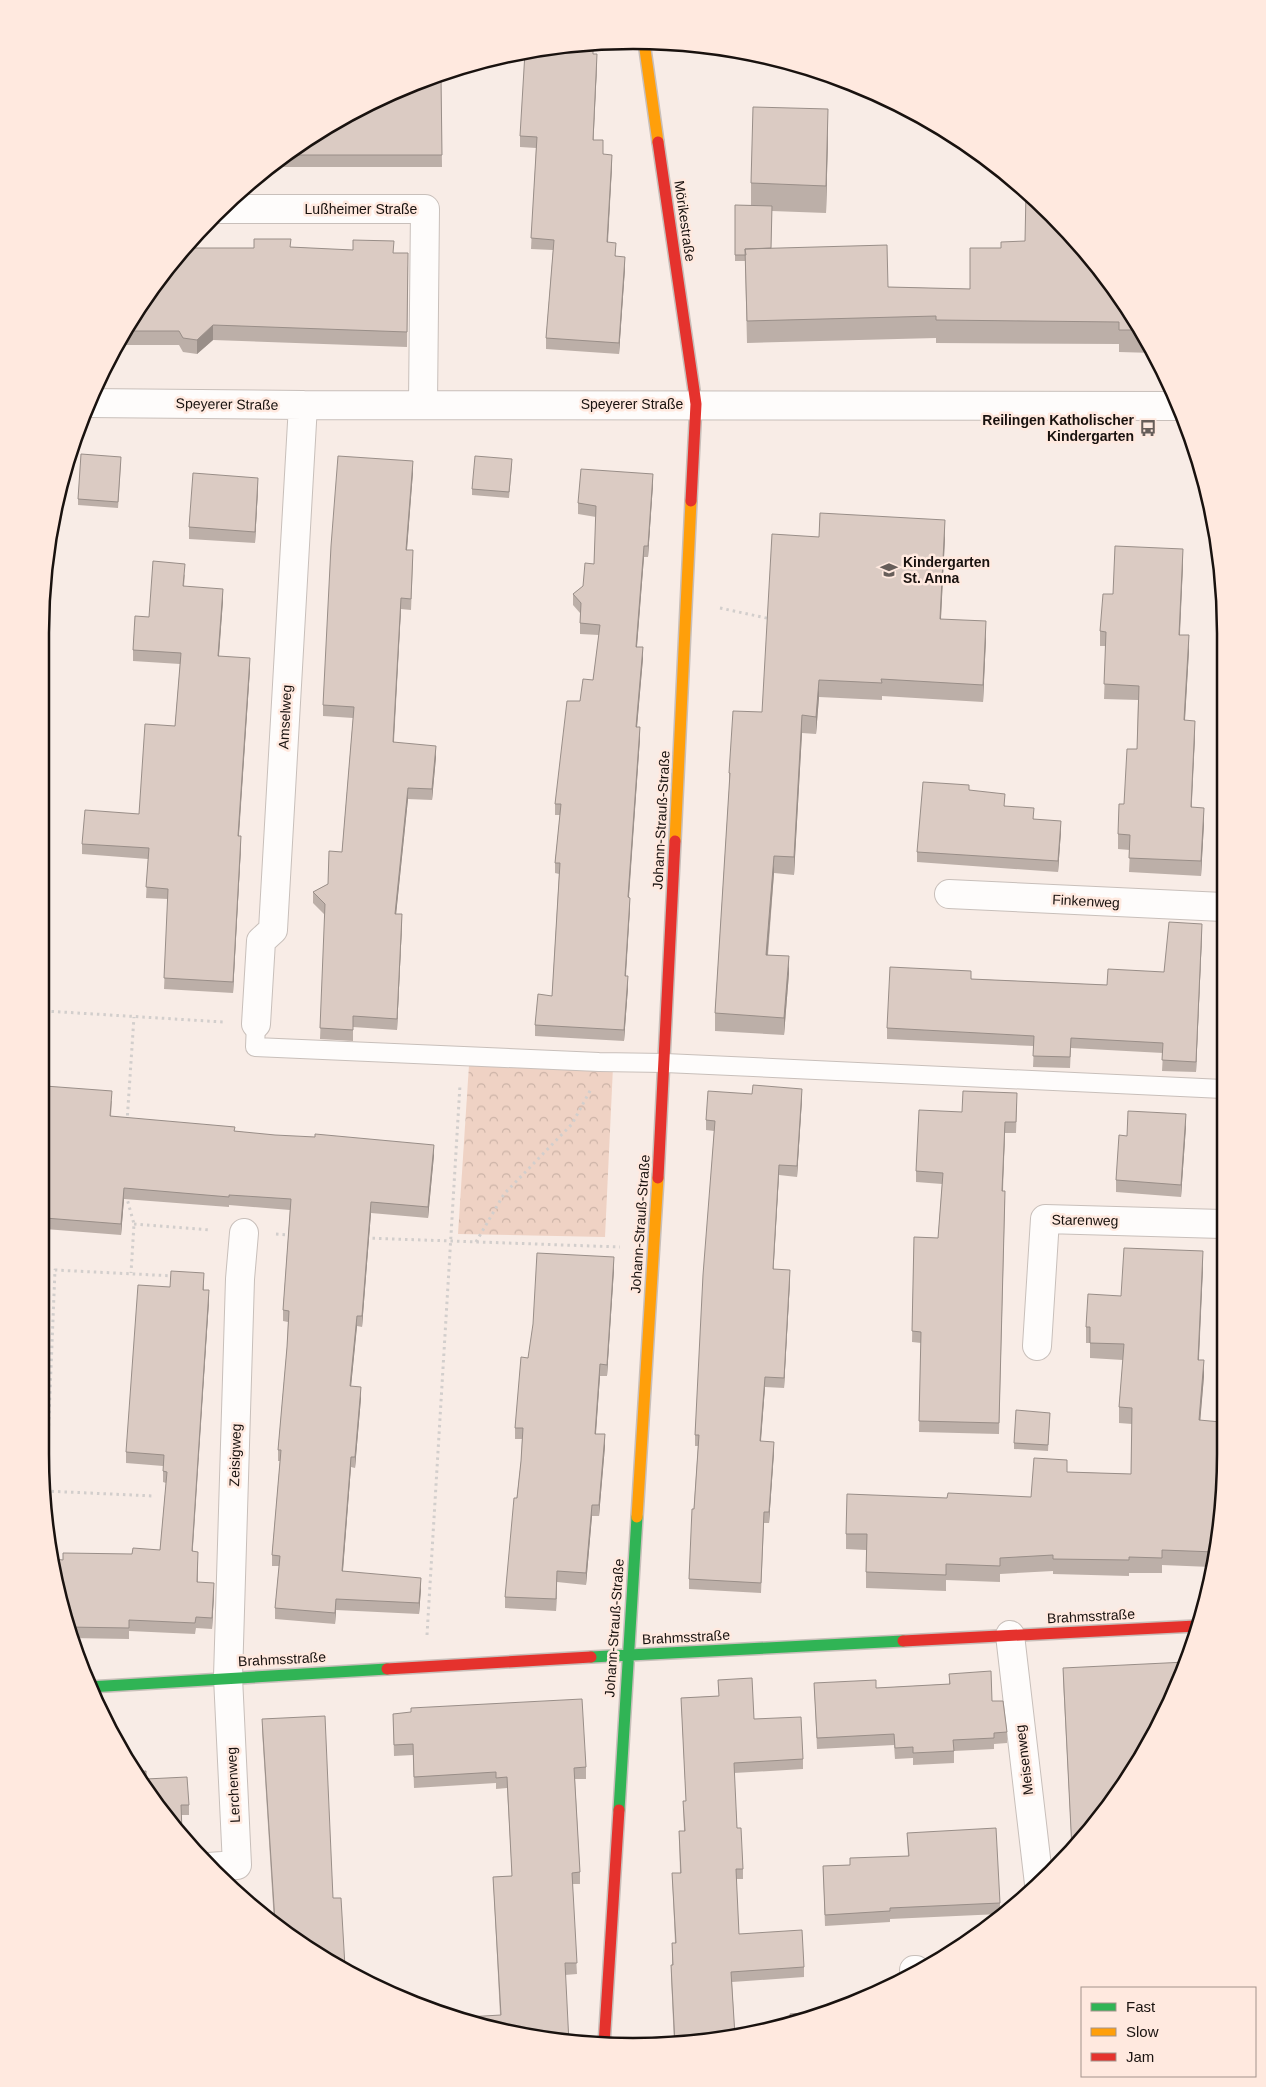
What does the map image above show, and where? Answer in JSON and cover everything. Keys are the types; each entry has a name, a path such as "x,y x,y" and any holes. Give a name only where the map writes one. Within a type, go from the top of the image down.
{"street":[{"name":"Mörikestraße","path":"645,49 696,404"},
{"name":"Lußheimer Straße","path":"232,209 426,209 423,404"},
{"name":"Speyerer Straße","path":"96,403 1172,406"},
{"name":"Johann-Strauß-Straße","path":"604,2037 665,1063 696,404"},
{"name":"Amselweg","path":"256,1024 260,941 273,930 303,405"},
{"name":"Finkenweg","path":"949,894 1217,907"},
{"name":"Starenweg","path":"1036,1346 1045,1219 1217,1224"},
{"name":"Zeisigweg","path":"228,1678 240,1279 244,1233"},
{"name":"Brahmsstraße","path":"97,1686 425,1666 1191,1626"},
{"name":"Meisenweg","path":"1010,1635 1038,1875"},
{"name":"Lerchenweg","path":"219,1866 237,1865 228,1678"}],"lane":[{"path":"256,1024 255,1046 462,1057 665,1063 1217,1089"}],"path":[{"path":"687,602 774,619"},
{"path":"49,1011 256,1024"},
{"path":"127,1125 134,1017"},
{"path":"425,1666 462,1057"},
{"path":"476,1242 504,1194 572,1124 592,1086 600,1062"},
{"path":"125,1192 134,1224 131,1273"},
{"path":"134,1224 293,1235"},
{"path":"362,1238 653,1249"},
{"path":"49,1408 54,1270 181,1276"},
{"path":"50,1491 154,1496"}],"green space":[{"path":"469,1065 613,1067 605,1237 458,1234"}],"building":[{"path":"593,50 593,54 597,54 593,140 603,140 603,154 612,155 607,242 616,243 615,256 625,257 619,343 546,338 554,240 531,238 537,137 520,136 525,59"},
{"path":"441,81 442,155 297,155 341,127 375,109 409,93"},
{"path":"753,107 828,109 826,186 751,183"},
{"path":"1026,201 1046,220 1097,277 1132,330 1119,330 1119,322 936,320 936,316 747,321 745,249 887,245 888,287 970,289 970,248 1001,248 1001,242 1025,241"},
{"path":"735,205 772,206 771,248 745,249 746,255 735,255"},
{"path":"254,239 291,239 290,247 353,250 353,240 394,241 393,253 408,253 407,332 213,325 197,340 183,338 179,331 133,331 169,277 194,248 254,248"},
{"path":"81,454 121,457 118,502 78,499"},
{"path":"338,456 413,461 406,550 413,550 411,599 401,598 393,742 436,746 432,789 408,788 395,914 402,914 397,1019 353,1016 353,1030 320,1028 325,904 313,892 328,884 329,851 342,852 354,707 323,705 331,546"},
{"path":"475,456 512,459 509,492 472,489"},
{"path":"581,469 653,474 648,546 644,546 636,647 643,647 636,727 640,727 628,897 630,898 625,976 628,976 624,1030 535,1025 538,994 552,996 560,863 555,863 561,804 555,804 567,701 580,701 583,679 593,680 600,625 580,623 581,603 573,594 583,586 585,563 594,564 596,506 578,503"},
{"path":"193,473 258,478 255,532 189,527"},
{"path":"820,513 945,520 940,619 986,621 983,685 881,679 882,683 819,680 816,717 802,715 794,857 774,856 766,955 789,956 784,1018 715,1013 733,711 762,712 772,534 819,537"},
{"path":"1115,546 1183,549 1179,635 1189,635 1184,720 1195,721 1191,807 1204,808 1201,861 1129,858 1130,835 1118,834 1119,804 1124,804 1127,749 1137,749 1139,686 1104,684 1106,632 1100,631 1103,594 1113,594"},
{"path":"153,561 185,564 183,586 223,589 218,656 250,658 238,836 241,836 233,982 164,978 168,889 146,887 149,848 82,844 85,810 139,814 145,724 175,726 181,653 133,650 135,616 149,617"},
{"path":"923,782 969,785 969,790 1005,794 1004,806 1034,808 1033,819 1061,821 1058,861 917,852"},
{"path":"1169,922 1202,924 1196,1062 1162,1060 1163,1043 1071,1038 1070,1057 1033,1056 1034,1036 887,1028 890,967 971,971 971,979 1107,985 1108,969 1164,972"},
{"path":"753,1085 802,1089 797,1166 779,1165 773,1269 790,1270 784,1378 765,1377 760,1441 774,1442 769,1512 764,1512 761,1583 689,1579 692,1509 694,1509 699,1435 695,1435 703,1275 715,1121 706,1120 708,1091 752,1094"},
{"path":"49,1086 112,1091 110,1116 235,1127 234,1131 275,1135 315,1137 315,1134 434,1145 428,1207 371,1202 362,1316 357,1316 350,1386 361,1387 355,1457 351,1457 342,1571 421,1578 419,1603 336,1599 335,1613 275,1608 280,1556 272,1555 281,1450 278,1450 289,1311 283,1310 291,1199 229,1195 229,1197 124,1188 121,1224 49,1218"},
{"path":"963,1091 1017,1093 1016,1122 1005,1122 1002,1191 1005,1191 999,1423 919,1421 921,1332 912,1331 914,1237 938,1238 943,1173 916,1171 919,1110 962,1112"},
{"path":"1128,1111 1186,1114 1181,1185 1116,1180 1119,1135 1127,1136"},
{"path":"1124,1248 1203,1251 1198,1360 1204,1360 1199,1420 1217,1422 1216,1492 1209,1552 1162,1550 1162,1558 1129,1557 1129,1560 1053,1559 1053,1555 1000,1558 1000,1566 946,1564 946,1575 866,1572 867,1534 846,1534 847,1494 947,1498 948,1493 1031,1497 1034,1458 1067,1460 1067,1472 1131,1474 1132,1408 1119,1407 1124,1344 1090,1343 1090,1327 1086,1327 1088,1294 1121,1296"},
{"path":"537,1253 614,1257 607,1365 600,1364 595,1434 605,1434 599,1505 592,1505 586,1573 557,1571 556,1599 505,1597 514,1498 517,1498 521,1461 523,1428 515,1428 521,1357 528,1358 533,1324"},
{"path":"171,1271 204,1273 203,1290 209,1290 192,1551 198,1552 197,1582 214,1583 212,1618 196,1617 195,1623 129,1620 129,1628 76,1627 60,1568 59,1560 63,1560 63,1553 132,1554 133,1548 160,1550 167,1472 163,1471 164,1455 126,1452 138,1285 170,1287"},
{"path":"1016,1410 1050,1413 1048,1445 1014,1443"},
{"path":"1179,1662 1157,1712 1139,1746 1097,1810 1071,1840 1063,1668"},
{"path":"991,1671 992,1701 1003,1701 1007,1732 994,1733 994,1738 953,1740 954,1751 913,1753 913,1747 895,1748 894,1734 817,1738 814,1683 876,1680 876,1688 950,1684 949,1674"},
{"path":"752,1678 754,1719 801,1717 803,1759 734,1763 737,1828 741,1828 743,1869 736,1869 739,1934 802,1930 804,1967 731,1972 735,2029 675,2037 671,1965 673,1965 672,1943 676,1943 672,1873 681,1873 679,1831 685,1831 683,1801 686,1801 681,1698 719,1696 718,1680"},
{"path":"582,1699 586,1767 574,1768 580,1872 572,1873 577,1963 565,1963 569,2034 519,2027 477,2016 501,2015 493,1877 512,1876 507,1777 496,1778 496,1772 414,1777 413,1744 394,1745 393,1714 411,1712 411,1708"},
{"path":"325,1716 333,1898 341,1898 345,1962 308,1940 275,1916 262,1719"},
{"path":"187,1777 189,1805 181,1805 182,1825 147,1779"},
{"path":"996,1828 1000,1903 890,1908 890,1911 825,1915 823,1866 850,1865 850,1858 909,1856 907,1833"}],"traffic: fast":[{"path":"619,1810 637,1517"},
{"path":"591,1657 903,1641"},
{"path":"97,1687 387,1669"}],"traffic: slow":[{"path":"645,49 658,142"},
{"path":"675,841 691,501"},
{"path":"637,1517 658,1178"}],"traffic: jam":[{"path":"658,142 696,404 691,501"},
{"path":"658,1178 675,841"},
{"path":"903,1641 1191,1626"},
{"path":"387,1669 591,1657"},
{"path":"604,2037 619,1810"}],"place":[{"name":"Reilingen Katholischer Kindergarten","path":"1148,428"},
{"name":"Kindergarten St. Anna","path":"889,570"}]}
